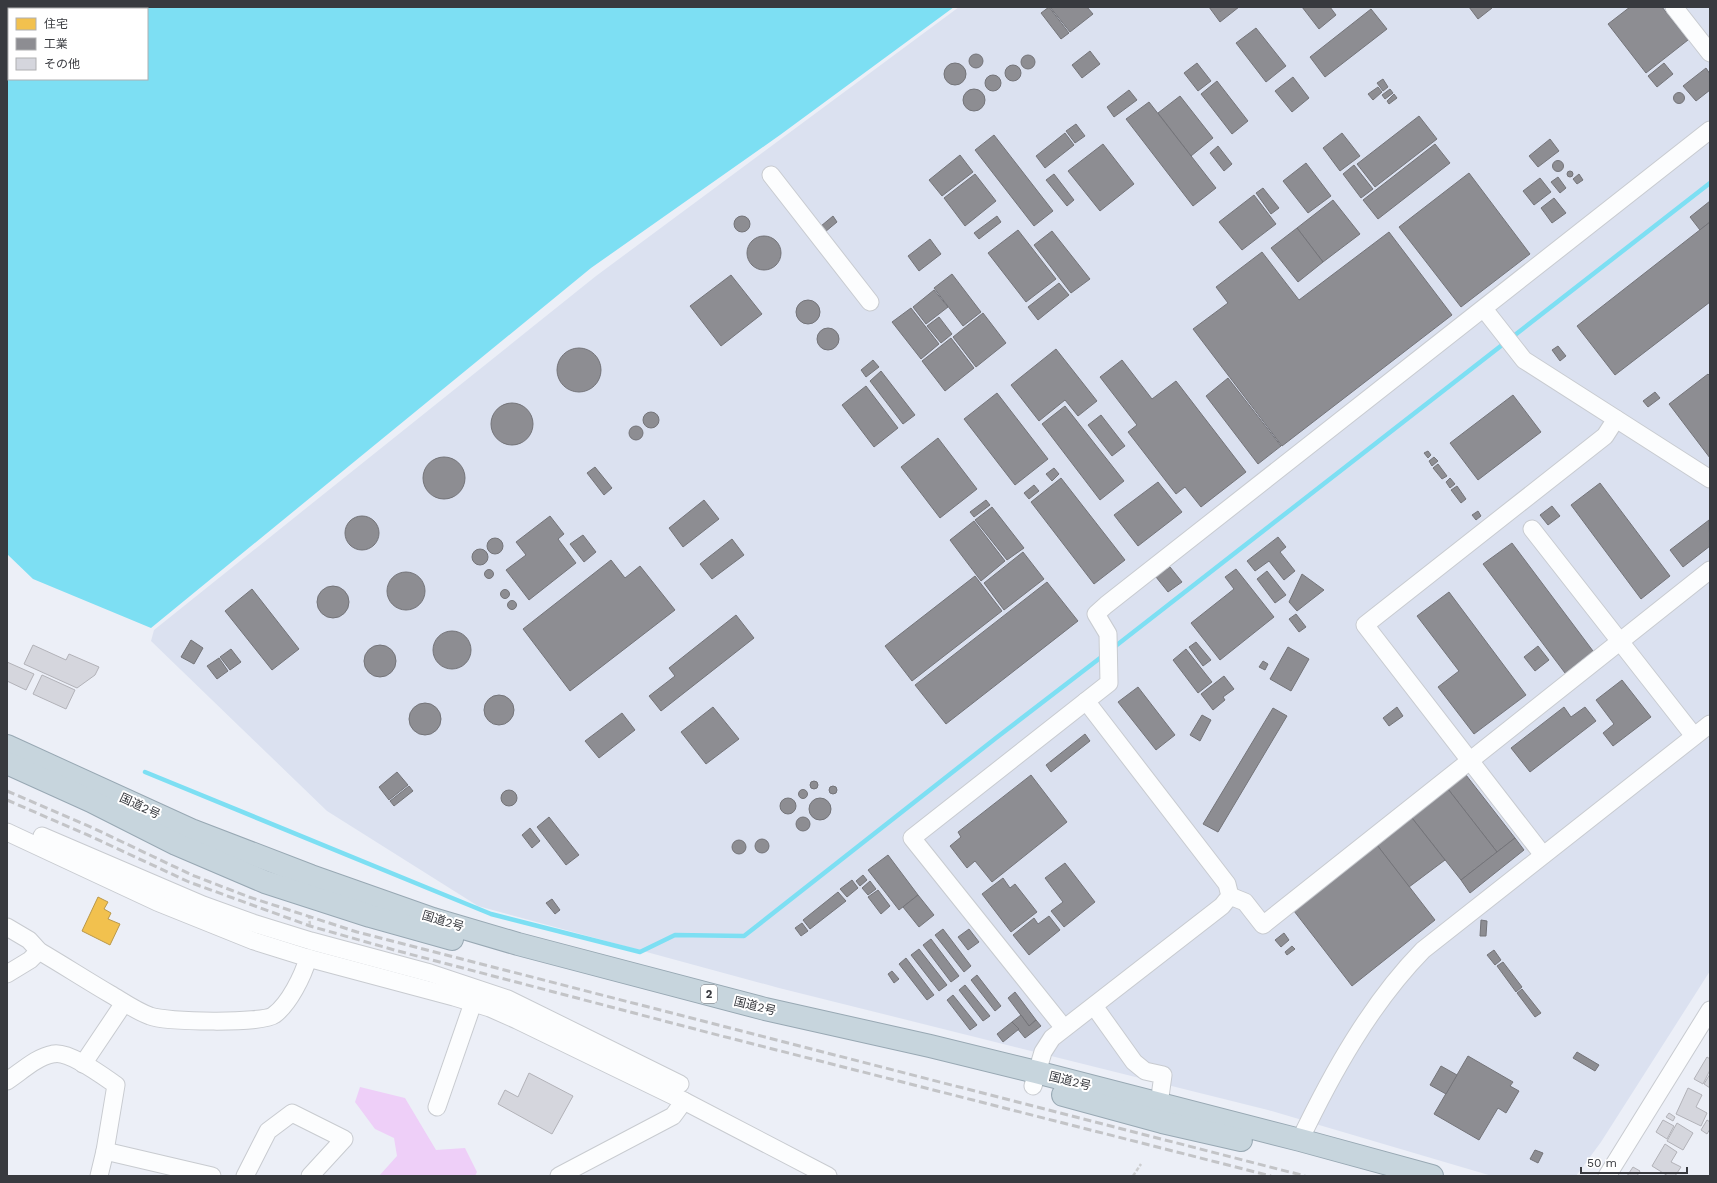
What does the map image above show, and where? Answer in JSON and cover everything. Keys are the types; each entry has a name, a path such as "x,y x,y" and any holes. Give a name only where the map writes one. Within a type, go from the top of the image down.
{"highway":[{"name":"国道2号","path":"7,746 205,835 310,876 433,919 518,944 765,1009 930,1046 1035,1079 1162,1122 1295,1152 1384,1176"},
{"name":"国道2号","path":"7,763 91,801 176,844 265,882 370,916 487,948 1035,1079 1159,1104 1432,1176"}],"street":[{"path":"1674,7 1710,53"},
{"path":"1064,1028 912,838 1109,683 1108,634 1096,614 1710,130"},
{"path":"771,175 870,302"},
{"path":"1484,309 1524,360 1710,479"},
{"path":"1543,855 1365,625 1605,436 1616,419"},
{"path":"1532,529 1694,736"},
{"path":"1230,896 1245,902 1263,925 1710,570"},
{"path":"1086,701 1227,884 1230,896"},
{"path":"1300,1140 1318,1103 1352,1045 1403,970 1423,950 1710,724"},
{"path":"7,820 203,905 253,923 311,941 430,973 508,999 680,1084"},
{"path":"7,832 157,902 254,941 308,958 473,1003 517,1020 684,1101 828,1176"},
{"path":"1035,1079 1047,1044 1064,1028 1222,906 1230,896"},
{"path":"7,927 29,940 39,951 124,1003 150,1016 166,1019 248,1021 273,1016 284,1005 304,970 308,958"},
{"path":"7,974 30,960 39,951"},
{"path":"83,1064 124,1003"},
{"path":"437,1107 473,1003"},
{"path":"1094,1006 1134,1062 1145,1071 1163,1075 1159,1104"},
{"path":"1607,1176 1710,1010"},
{"path":"7,1081 39,1059 54,1053 66,1056 83,1064 116,1085 105,1151 99,1176"},
{"path":"559,1176 673,1116 684,1101"},
{"path":"245,1176 268,1131 292,1113 344,1138 310,1176"},
{"path":"105,1151 212,1176"}],"path":[{"path":"1133,1176 1141,1164"}],"shaded area":[{"path":"959,7 1710,7 1710,971 1601,1142 1576,1176 1492,1176 1268,1110 779,988 478,906 327,811 151,641 154,630 596,276"},
{"path":"360,1087 405,1098 436,1150 465,1148 477,1172 475,1176 379,1176 397,1156 394,1138 375,1129 355,1102"}],"water":[{"path":"7,7 954,7 780,135 591,268 151,628 33,579 7,554"}],"building: 住宅":[{"path":"98,897 108,902 104,909 111,913 108,919 120,924 110,945 82,931"}],"building: 工業":[{"path":"1049,7 1069,33 1061,39 1041,13"},
{"path":"1050,7 1087,7 1093,14 1070,32"},
{"path":"1209,7 1239,7 1220,22"},
{"path":"1302,7 1330,7 1336,15 1319,29"},
{"path":"1469,7 1492,7 1492,8 1478,19"},
{"path":"1630,7 1662,7 1688,40 1646,73 1608,24"},
{"path":"1371,9 1387,29 1325,77 1310,57"},
{"path":"1256,28 1286,66 1266,82 1236,43"},
{"path":"1090,51 1100,64 1082,78 1072,65"},
{"path":"973,54 979,54 983,58 983,64 979,68 973,68 969,64 969,58"},
{"path":"1025,55 1031,55 1035,59 1035,65 1031,69 1025,69 1021,65 1021,59"},
{"path":"955,63 963,66 966,74 963,82 955,85 947,82 944,74 947,66"},
{"path":"1197,63 1211,81 1198,91 1184,73"},
{"path":"1664,63 1673,74 1657,87 1648,76"},
{"path":"1013,65 1020,70 1021,73 1016,80 1013,81 1006,76 1005,73 1010,66"},
{"path":"1706,68 1710,74 1710,90 1696,101 1683,86"},
{"path":"990,75 996,75 1001,80 999,89 996,91 990,91 985,86 985,80"},
{"path":"1293,77 1309,98 1292,112 1275,91"},
{"path":"1383,79 1388,87 1383,91 1377,83"},
{"path":"1217,81 1248,121 1232,134 1201,94"},
{"path":"1378,87 1382,92 1373,100 1368,94"},
{"path":"974,89 982,92 985,100 982,108 974,111 966,108 963,100 966,92"},
{"path":"1390,89 1393,93 1385,99 1382,95"},
{"path":"1129,90 1137,100 1114,117 1107,107"},
{"path":"1677,93 1681,93 1683,94 1683,102 1677,103 1674,100 1674,96"},
{"path":"1394,94 1397,98 1389,104 1387,101"},
{"path":"1180,96 1213,138 1191,156 1158,113"},
{"path":"1149,102 1216,188 1193,206 1126,119"},
{"path":"1419,116 1437,139 1375,187 1357,164"},
{"path":"1076,124 1085,136 1075,143 1066,131"},
{"path":"1065,133 1074,145 1045,168 1036,156"},
{"path":"1342,133 1360,156 1340,171 1323,148"},
{"path":"994,135 1053,211 1034,226 975,150"},
{"path":"1550,139 1559,151 1538,167 1529,156"},
{"path":"1103,144 1134,184 1100,211 1068,171"},
{"path":"1435,144 1450,163 1378,219 1363,200"},
{"path":"1218,146 1232,164 1224,171 1210,153"},
{"path":"960,155 973,172 942,196 929,180"},
{"path":"1556,161 1560,161 1562,162 1562,170 1556,171 1553,168 1553,164"},
{"path":"1306,163 1331,196 1308,213 1283,181"},
{"path":"1354,165 1373,189 1361,198 1343,174"},
{"path":"1570,171 1573,174 1570,177 1567,174"},
{"path":"1469,173 1530,254 1461,307 1399,227"},
{"path":"975,174 996,201 965,226 944,198"},
{"path":"1054,174 1074,200 1067,206 1046,180"},
{"path":"1579,174 1583,180 1577,184 1573,179"},
{"path":"1558,177 1566,188 1560,193 1551,182"},
{"path":"1540,178 1551,192 1534,205 1523,191"},
{"path":"1263,188 1279,208 1271,214 1256,193"},
{"path":"1254,195 1276,224 1242,250 1219,222"},
{"path":"1554,198 1566,213 1552,223 1541,208"},
{"path":"1333,200 1360,234 1323,262 1297,228"},
{"path":"1710,201 1710,222 1700,230 1690,217"},
{"path":"739,216 745,216 750,221 748,230 745,232 739,232 734,227 734,221"},
{"path":"833,216 837,222 825,232 821,226"},
{"path":"997,216 1001,222 979,239 974,233"},
{"path":"1710,222 1710,302 1615,375 1577,326"},
{"path":"1297,228 1323,262 1298,282 1271,248"},
{"path":"1018,230 1056,279 1026,302 988,253"},
{"path":"1052,231 1090,279 1071,293 1034,245"},
{"path":"1389,232 1452,315 1282,446 1193,329 1228,303 1216,287 1262,252 1299,300"},
{"path":"761,236 767,236 771,237 778,243 781,253 780,260 774,267 767,270 761,270 757,269 750,263 747,256 747,250 748,246 754,239"},
{"path":"930,239 941,254 919,271 908,256"},
{"path":"952,274 981,312 963,326 934,288"},
{"path":"731,275 762,314 721,346 690,306"},
{"path":"1059,283 1069,295 1038,320 1028,307"},
{"path":"934,290 948,307 926,324 913,307"},
{"path":"808,300 813,301 819,307 819,317 813,323 808,324 803,323 797,317 796,312 797,307 803,301"},
{"path":"911,308 939,344 921,359 892,322"},
{"path":"983,313 1006,343 976,367 953,337"},
{"path":"939,317 952,334 941,343 927,326"},
{"path":"828,328 836,331 839,339 836,347 828,350 820,347 817,339 820,331"},
{"path":"951,338 974,368 945,391 922,361"},
{"path":"1558,346 1566,356 1560,361 1552,350"},
{"path":"579,348 591,352 597,358 601,370 597,382 591,388 579,392 567,388 561,382 557,370 561,358 567,352"},
{"path":"1056,349 1097,401 1078,416 1065,400 1039,421 1011,385"},
{"path":"873,360 879,367 866,377 861,370"},
{"path":"1122,360 1152,399 1176,381 1246,472 1201,507 1185,487 1176,494 1128,432 1137,425 1100,377"},
{"path":"881,371 915,415 903,424 870,381"},
{"path":"1708,374 1710,376 1710,458 1669,404"},
{"path":"1228,378 1281,446 1258,464 1206,396"},
{"path":"866,386 898,428 874,447 842,405"},
{"path":"1655,392 1660,398 1648,407 1643,401"},
{"path":"997,393 1048,459 1015,485 964,419"},
{"path":"1513,395 1541,432 1478,480 1450,443"},
{"path":"508,403 516,403 527,409 533,420 533,428 527,439 516,445 508,445 497,439 491,428 491,420 497,409"},
{"path":"1065,406 1124,481 1100,500 1042,424"},
{"path":"651,412 658,417 659,420 654,427 651,428 644,423 643,420 648,413"},
{"path":"1101,415 1125,446 1112,456 1088,425"},
{"path":"636,426 641,428 643,433 641,438 636,440 631,438 629,433 631,428"},
{"path":"938,438 977,489 940,518 901,467"},
{"path":"1428,451 1431,455 1428,458 1424,453"},
{"path":"444,457 459,463 465,478 459,493 444,499 429,493 423,478 429,463"},
{"path":"1434,457 1438,461 1432,466 1429,461"},
{"path":"1438,464 1447,476 1442,479 1433,468"},
{"path":"595,467 612,488 604,495 587,473"},
{"path":"1054,468 1059,474 1052,481 1046,474"},
{"path":"1061,478 1125,560 1094,584 1031,502"},
{"path":"1450,478 1455,484 1450,488 1446,482"},
{"path":"1158,482 1182,512 1138,546 1114,515"},
{"path":"1600,483 1670,576 1641,599 1571,505"},
{"path":"1034,485 1039,491 1029,499 1024,493"},
{"path":"1457,486 1466,499 1461,503 1451,490"},
{"path":"704,500 719,519 683,547 669,528"},
{"path":"986,500 990,505 974,517 970,512"},
{"path":"1552,506 1560,516 1548,525 1540,515"},
{"path":"992,507 1024,548 1007,560 975,520"},
{"path":"1478,511 1481,516 1476,520 1472,515"},
{"path":"359,516 365,516 374,521 378,527 378,539 374,545 365,550 359,550 350,545 345,536 345,530 350,521"},
{"path":"550,516 564,534 558,539 576,563 529,600 506,570 526,555 516,542"},
{"path":"1709,520 1710,546 1683,567 1670,550"},
{"path":"974,521 1005,561 981,581 950,540"},
{"path":"583,535 596,552 584,562 570,544"},
{"path":"1278,537 1286,547 1280,552 1295,571 1284,580 1269,561 1255,571 1247,561"},
{"path":"495,538 502,543 503,546 498,553 495,554 488,549 487,546 492,539"},
{"path":"732,539 744,555 712,579 700,564"},
{"path":"1512,543 1593,651 1565,673 1483,564"},
{"path":"480,549 487,554 488,557 483,564 480,565 473,560 472,557 477,550"},
{"path":"1023,552 1044,579 1004,610 984,583"},
{"path":"611,560 625,578 640,566 675,610 570,691 523,629"},
{"path":"1170,567 1182,582 1168,592 1156,577"},
{"path":"489,569 494,574 489,579 484,574"},
{"path":"1236,569 1274,617 1220,660 1191,623 1234,589 1225,577"},
{"path":"1267,571 1286,595 1275,603 1257,579"},
{"path":"406,572 419,578 425,591 419,604 406,610 393,604 387,591 393,578"},
{"path":"1302,574 1324,590 1297,611 1289,602"},
{"path":"975,576 1002,611 912,681 885,646"},
{"path":"1047,582 1078,621 946,724 915,685"},
{"path":"330,586 336,586 346,593 349,602 348,608 342,615 336,618 330,618 320,611 317,605 317,599 324,589"},
{"path":"252,589 299,649 272,670 225,611"},
{"path":"505,589 510,594 505,599 500,594"},
{"path":"1449,592 1526,695 1474,734 1438,687 1459,671 1417,616"},
{"path":"512,600 517,605 512,610 507,605"},
{"path":"1296,614 1306,627 1299,632 1289,619"},
{"path":"736,615 754,638 661,711 649,696 675,676 669,668"},
{"path":"452,631 465,637 471,650 465,663 452,669 439,663 433,650 439,637"},
{"path":"191,640 203,648 194,664 181,657"},
{"path":"1196,642 1211,660 1203,666 1189,647"},
{"path":"377,645 383,645 392,649 396,661 392,673 383,677 377,677 368,673 364,664 364,658 368,649"},
{"path":"1538,646 1549,660 1535,671 1524,657"},
{"path":"1288,647 1309,659 1291,691 1270,679"},
{"path":"231,649 241,662 230,670 220,657"},
{"path":"1186,649 1212,682 1198,693 1173,660"},
{"path":"219,658 228,671 217,679 207,666"},
{"path":"1263,661 1268,664 1265,670 1259,667"},
{"path":"1224,676 1234,689 1223,697 1225,700 1213,710 1201,694"},
{"path":"1622,680 1651,717 1613,746 1603,733 1614,724 1596,700"},
{"path":"1138,687 1175,735 1156,750 1118,702"},
{"path":"499,695 510,699 514,710 510,721 499,725 488,721 484,710 488,699"},
{"path":"425,703 434,706 438,710 441,719 438,728 434,732 425,735 416,732 412,728 409,719 412,710 416,706"},
{"path":"713,707 739,739 706,764 681,732"},
{"path":"1397,707 1403,716 1389,726 1383,718"},
{"path":"1564,707 1571,717 1585,707 1596,721 1530,772 1511,748"},
{"path":"1273,708 1287,716 1218,832 1203,824"},
{"path":"622,713 635,730 599,758 585,741"},
{"path":"1202,715 1211,720 1200,741 1190,735"},
{"path":"1085,734 1090,741 1051,772 1046,765"},
{"path":"397,772 408,785 389,800 379,787"},
{"path":"1031,775 1067,822 992,882 975,861 967,868 950,846 961,837 958,832"},
{"path":"1466,775 1515,838 1497,852 1448,789"},
{"path":"812,781 816,781 818,785 816,789 812,789 810,787 810,783"},
{"path":"409,786 413,791 394,806 390,801"},
{"path":"833,786 836,787 836,793 833,794 830,793 829,790 830,787"},
{"path":"803,789 808,794 803,799 798,794"},
{"path":"1448,789 1497,852 1461,880 1412,818"},
{"path":"509,790 515,792 517,798 515,804 509,806 503,804 501,798 503,792"},
{"path":"788,798 794,800 796,806 794,812 788,814 782,812 780,806 782,800"},
{"path":"820,798 828,801 831,809 828,817 820,820 812,817 809,809 812,801"},
{"path":"549,817 579,855 566,865 537,827"},
{"path":"800,817 806,817 810,821 810,827 806,831 800,831 796,827 796,821"},
{"path":"1412,818 1445,860 1409,887 1377,845"},
{"path":"530,828 540,841 532,848 522,835"},
{"path":"1515,838 1524,850 1470,893 1461,880"},
{"path":"762,839 767,841 769,846 767,851 762,853 757,851 755,846 757,841"},
{"path":"736,840 742,840 746,844 746,850 742,854 736,854 732,850 732,844"},
{"path":"1377,845 1435,920 1352,986 1294,911"},
{"path":"888,855 918,895 899,910 868,870"},
{"path":"1065,863 1095,902 1064,927 1051,911 1063,902 1045,878"},
{"path":"863,875 867,880 860,886 856,881"},
{"path":"1003,878 1010,888 1015,884 1037,912 1011,932 982,894"},
{"path":"852,880 858,888 847,897 840,889"},
{"path":"870,881 876,889 868,895 862,888"},
{"path":"878,890 890,906 881,914 868,897"},
{"path":"838,892 846,901 810,929 803,920"},
{"path":"918,895 934,915 919,927 903,907"},
{"path":"552,899 560,910 555,914 546,903"},
{"path":"1049,916 1060,930 1029,955 1013,935 1034,918 1038,924"},
{"path":"1481,920 1487,921 1486,936 1480,936"},
{"path":"802,923 808,931 801,936 795,928"},
{"path":"943,929 971,966 964,972 935,935"},
{"path":"969,929 979,942 968,950 958,937"},
{"path":"1284,933 1289,940 1281,947 1275,940"},
{"path":"931,939 959,976 951,982 923,945"},
{"path":"1292,946 1295,949 1287,955 1285,952"},
{"path":"919,949 947,985 939,991 911,955"},
{"path":"1494,950 1501,960 1495,965 1487,955"},
{"path":"906,958 934,995 927,1000 899,964"},
{"path":"1503,962 1522,987 1516,992 1497,966"},
{"path":"892,971 899,979 894,983 888,974"},
{"path":"977,975 1001,1006 995,1011 971,980"},
{"path":"965,985 990,1016 983,1021 959,990"},
{"path":"1522,989 1541,1013 1535,1017 1517,993"},
{"path":"1015,992 1036,1020 1029,1026 1008,998"},
{"path":"953,995 977,1025 970,1030 947,1000"},
{"path":"1021,1015 1029,1026 1036,1020 1041,1026 1025,1038 1012,1022"},
{"path":"1012,1022 1019,1029 1003,1042 997,1034"},
{"path":"1577,1052 1599,1065 1595,1071 1573,1058"},
{"path":"1468,1056 1513,1082 1510,1086 1519,1091 1506,1113 1498,1108 1479,1140 1434,1114"},
{"path":"1441,1066 1457,1075 1446,1094 1430,1085"},
{"path":"1535,1150 1543,1153 1538,1163 1530,1159"}],"building: その他":[{"path":"33,645 66,660 69,654 99,667 95,675 77,688 24,664"},
{"path":"7,662 34,674 26,690 7,681"},
{"path":"42,675 75,690 66,709 33,694"},
{"path":"1707,1057 1710,1059 1710,1070 1703,1084 1694,1079"},
{"path":"529,1073 573,1096 552,1134 498,1104 505,1090 518,1097"},
{"path":"1710,1074 1710,1088 1704,1084"},
{"path":"1688,1088 1702,1095 1696,1107 1707,1113 1701,1126 1676,1114"},
{"path":"1669,1113 1675,1117 1673,1121 1666,1117"},
{"path":"1663,1120 1674,1126 1667,1139 1656,1132"},
{"path":"1707,1120 1710,1122 1710,1129 1707,1134 1701,1130"},
{"path":"1677,1123 1693,1133 1683,1150 1667,1141"},
{"path":"1665,1144 1677,1152 1671,1162 1681,1167 1675,1176 1668,1176 1652,1166"},
{"path":"1633,1167 1640,1171 1637,1176 1627,1176"}],"waterway":[{"path":"1113,648 1710,183"},
{"path":"145,772 491,914 640,952 675,935 744,936 1104,655"}],"railway":[{"path":"7,791 93,828 192,875 249,897 357,932 1305,1176"},
{"path":"7,800 90,836 189,882 310,926 398,951 710,1033 1271,1176"}]}
